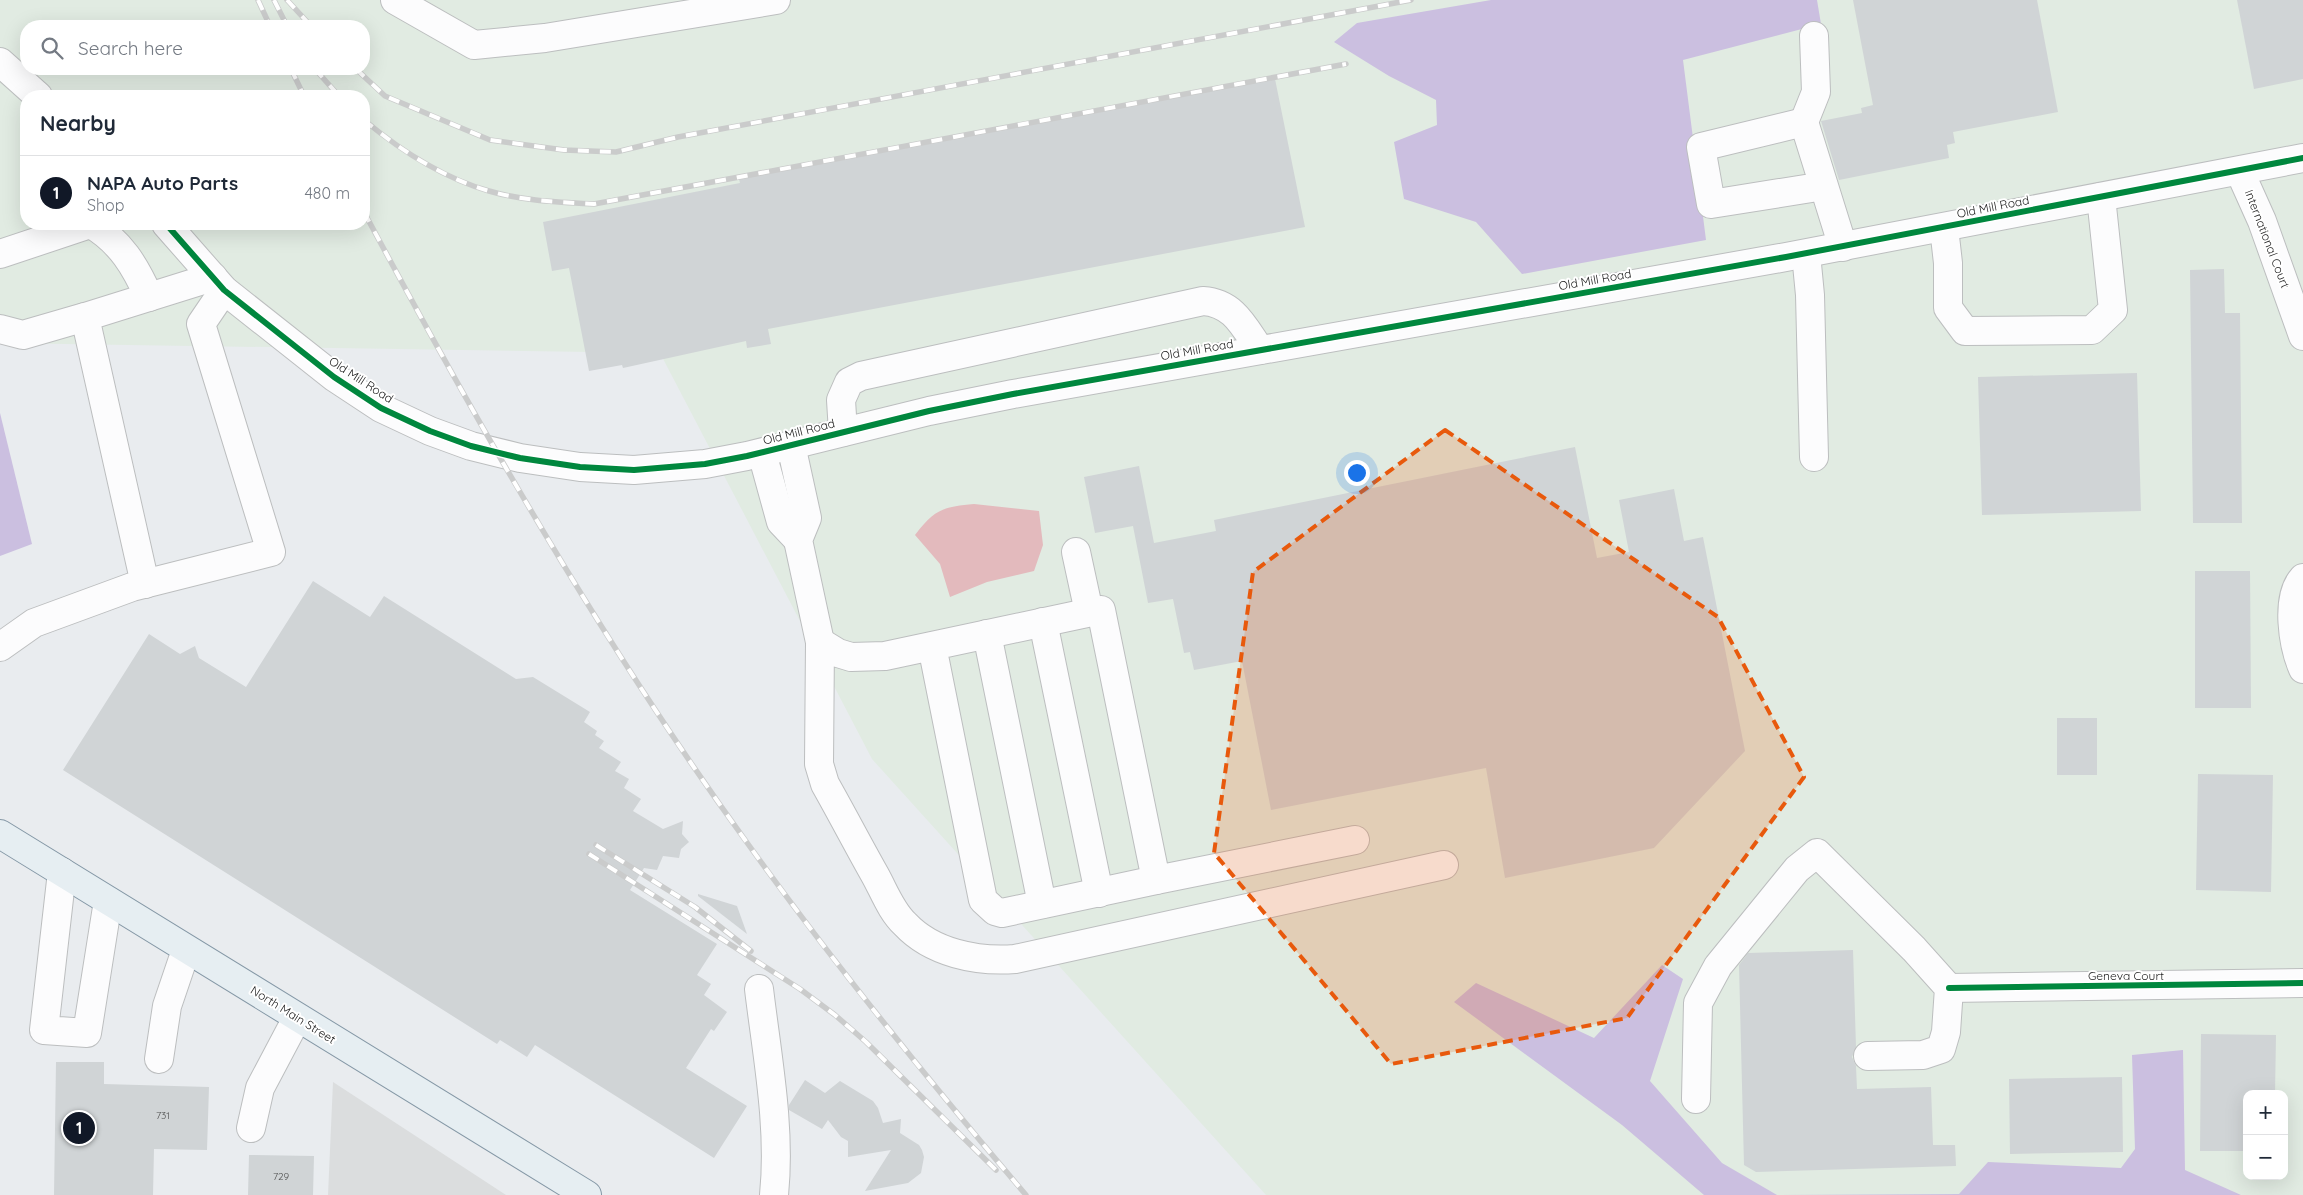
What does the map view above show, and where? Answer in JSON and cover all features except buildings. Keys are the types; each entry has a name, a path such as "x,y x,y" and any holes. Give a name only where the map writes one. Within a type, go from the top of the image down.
{"main road":[{"name":"North Main Street","path":"0,834 587,1195"}],"street":[{"path":"395,0 474,45 545,38 776,0"},
{"path":"1814,36 1816,92 1804,122 1843,247"},
{"path":"0,62 31,90"},
{"path":"1804,122 1702,146 1712,204 1824,186"},
{"name":"Old Mill Road","path":"171,230 219,284 299,352 380,408 471,446 520,458 580,467 634,470 705,464 762,453 938,409 1806,254 2240,172 2303,158"},
{"name":"International Court","path":"2240,172 2262,221 2303,336"},
{"path":"1944,228 1948,263 1948,308 1965,331 2092,330 2113,310 2101,197"},
{"path":"0,254 72,230"},
{"path":"100,230 107,234 134,264 149,297"},
{"path":"1806,254 1810,295 1814,458"},
{"path":"0,329 23,335 149,297 219,284"},
{"path":"0,647 34,623 145,584 271,552 201,324 219,284"},
{"path":"843,432 841,400 849,382 861,376 1203,301 1217,302 1228,308 1260,350"},
{"path":"85,317 145,584"},
{"path":"791,445 807,518 798,540"},
{"path":"762,453 781,522 798,540 820,642 819,764 825,784 896,913 912,931 955,953 979,959 1015,959 1444,865"},
{"path":"1076,552 1089,612"},
{"path":"2303,578 2298,584 2292,616 2295,652 2303,668"},
{"path":"820,642 838,653 865,658 885,656 1101,610 1156,880"},
{"path":"1043,622 1099,893"},
{"path":"987,634 1042,904"},
{"path":"932,646 983,900 995,911 1002,913 1355,840"},
{"path":"1696,1099 1698,1003 1718,966 1797,869 1817,854 1914,950 1949,988 1946,1032 1941,1049 1923,1055 1868,1056"},
{"path":"62,872 44,1030 86,1033 108,901"},
{"path":"159,1059 167,1006 186,950"},
{"name":"Geneva Court","path":"1949,988 2303,983"},
{"path":"759,989 772,1094 776,1172 774,1195"},
{"path":"251,1128 260,1088 297,1018"}],"highlighted area":[{"path":"1445,430 1718,617 1804,777 1627,1018 1391,1064 1214,853 1253,572"}],"shaded area":[{"path":"0,0 2303,0 2303,1195 1266,1195 872,759 660,353 0,343"},
{"path":"1491,0 1817,0 1821,24 1683,60 1706,240 1522,274 1476,222 1404,199 1394,142 1437,125 1436,100 1389,76 1334,42 1357,23"},
{"path":"0,413 32,544 0,556"},
{"path":"974,504 1039,511 1043,545 1034,571 987,582 950,597 940,564 915,535 928,520 940,511"},
{"path":"1662,965 1683,979 1650,1081 1722,1163 1777,1195 1704,1195 1622,1125 1454,1002 1476,983 1594,1038"},
{"path":"2183,1050 2185,1170 2241,1195 1777,1195 1959,1194 1988,1162 2121,1168 2135,1149 2132,1055"},
{"path":"333,1082 506,1195 328,1195"}],"railway":[{"path":"258,0 267,20"},
{"path":"274,0 284,20"},
{"path":"287,0 305,20"},
{"path":"362,75 385,96 490,140 564,150 616,152 678,137 1411,0"},
{"path":"370,125 407,152 455,179 489,191 528,199 594,204 1346,64"},
{"path":"294,75 301,90"},
{"path":"320,75 334,90"},
{"path":"370,223 498,455 593,613 643,691 781,889 918,1066 1026,1195"},
{"path":"596,845 695,907 751,951"},
{"path":"589,854 800,989 835,1015 866,1042 996,1170"}],"cycle path":[{"path":"171,230 224,290 334,377 381,408 430,431 471,446 520,458 580,467 634,470 705,464 747,456 929,411 1013,394 1786,257 2303,158"},
{"path":"1949,988 2303,983"}],"place":[{"name":"NAPA Auto Parts","path":"79,1128"}]}
